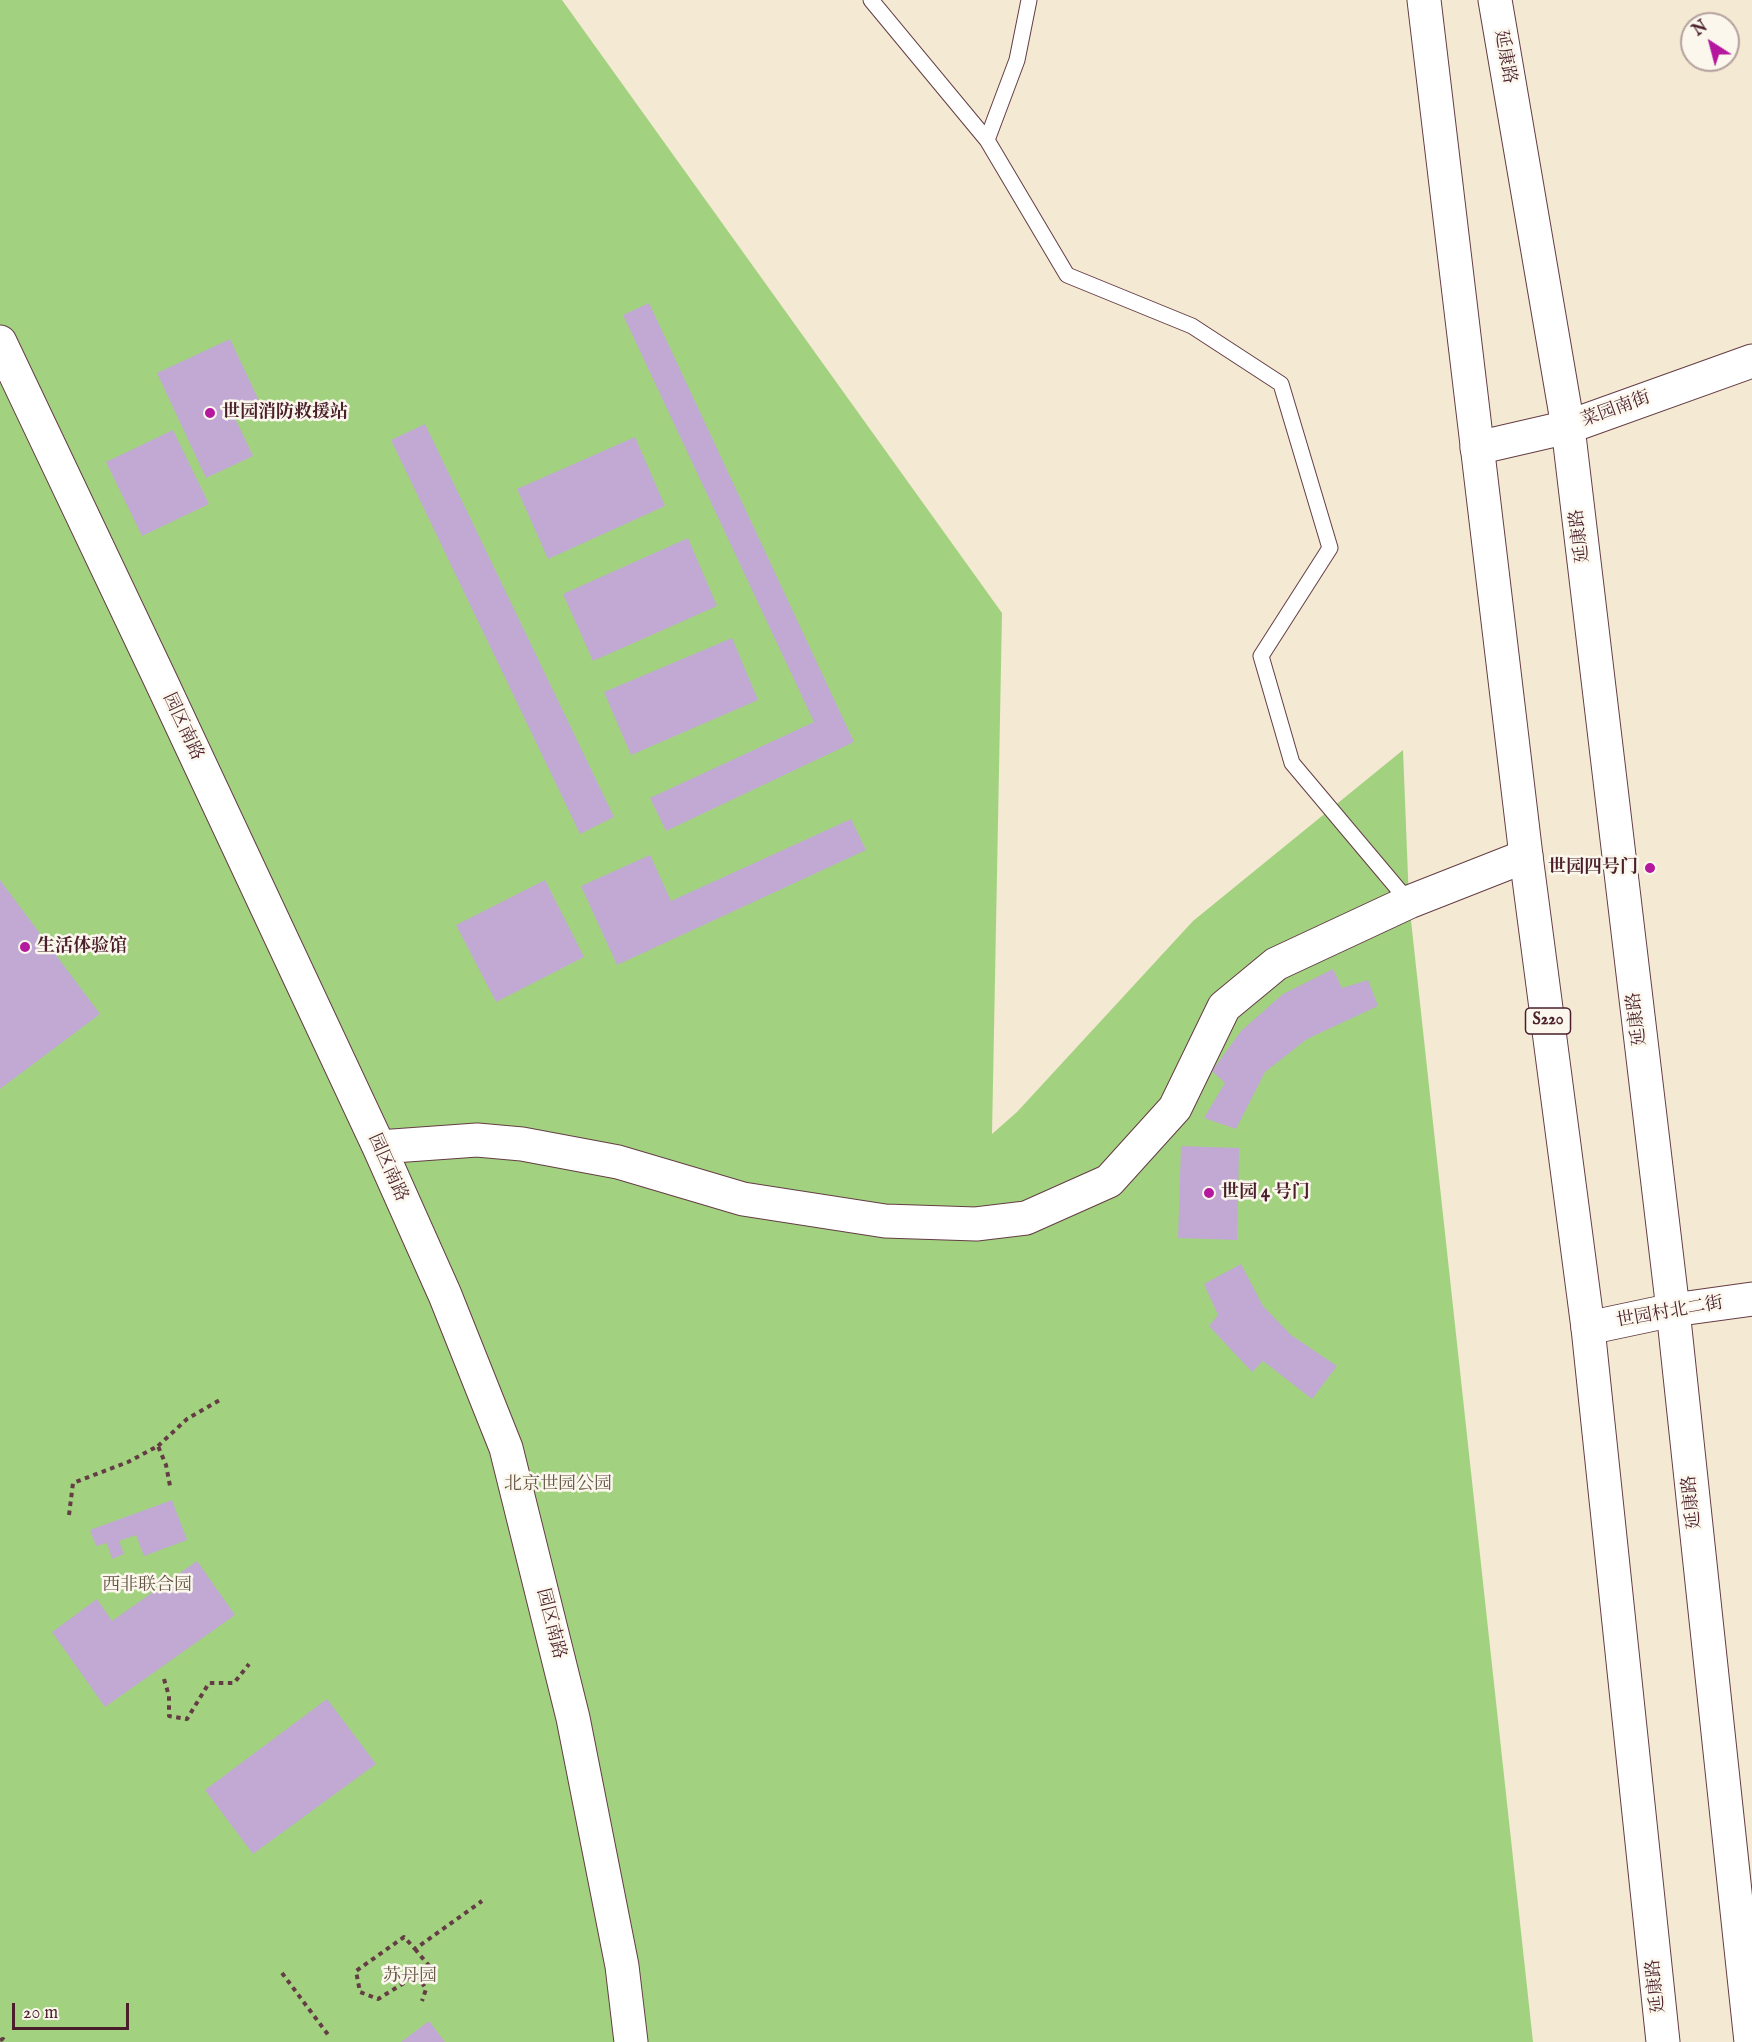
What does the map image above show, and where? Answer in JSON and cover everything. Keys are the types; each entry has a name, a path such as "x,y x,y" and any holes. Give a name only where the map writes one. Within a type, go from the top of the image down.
{"main road":[{"name":"延康路","path":"1424,0 1526,856 1588,1328 1663,2042"},
{"name":"延康路","path":"1495,0 1568,427 1673,1310 1751,2042"},
{"name":"园区南路","path":"0,342 379,1147 445,1295 506,1448 573,1718 622,1966 631,2042"},
{"name":"菜园南街","path":"1477,448 1568,427 1752,361"},
{"path":"379,1147 477,1140 522,1144 618,1162 743,1198 885,1221 976,1224 1026,1218 1109,1181 1175,1108 1224,1007 1276,964 1409,902 1526,856"},
{"name":"世园村北二街","path":"1588,1328 1673,1310 1752,1299"}],"lane":[{"path":"871,0 987,140 1067,275 1192,326 1281,384 1330,548 1261,656 1292,763 1409,902"},
{"path":"987,140 1017,60 1029,0"}],"path":[{"path":"69,1515 73,1483 110,1470 158,1446 187,1419 220,1400"},
{"path":"158,1446 166,1465 170,1486"},
{"path":"164,1679 169,1696 169,1716 187,1719 209,1683 234,1683 249,1664"},
{"path":"415,1949 482,1900"},
{"path":"404,1936 415,1949 430,1967 378,1999 360,1992 356,1971 404,1936"},
{"path":"282,1973 329,2036"},
{"path":"417,1975 426,1989 422,2001"},
{"path":"0,2040 3,2039 6,2042"}],"green space":[{"name":"北京世园公园","path":"0,0 562,0 1002,613 992,1134 1017,1112 1193,921 1403,750 1409,902 1533,2042 0,2042"}],"building":[{"path":"649,303 854,742 666,831 650,798 814,722 623,315"},
{"name":"世园消防救援站","path":"230,339 261,405 235,418 253,456 206,478 157,373"},
{"path":"425,424 614,817 580,834 391,440"},
{"name":"世园消防救援站","path":"173,430 209,504 142,536 106,462"},
{"path":"635,437 665,506 548,559 517,489"},
{"path":"688,538 717,606 593,661 563,594"},
{"path":"732,638 758,700 631,755 604,692"},
{"path":"851,819 866,850 617,965 581,886 650,855 671,901"},
{"name":"生活体验馆","path":"0,880 100,1014 0,1089"},
{"path":"545,880 584,957 496,1002 456,925"},
{"path":"1333,969 1342,988 1368,980 1378,1006 1307,1039 1265,1072 1236,1129 1204,1118 1225,1083 1212,1071 1241,1031 1283,994"},
{"name":"世园 4 号门","path":"1181,1146 1239,1148 1237,1240 1178,1238"},
{"path":"1241,1264 1263,1306 1291,1335 1337,1366 1312,1399 1263,1361 1252,1372 1209,1326 1218,1315 1204,1284"},
{"path":"172,1500 187,1540 144,1556 136,1535 119,1541 124,1554 112,1559 107,1543 96,1546 90,1530"},
{"path":"197,1561 235,1615 105,1707 52,1632 97,1599 112,1621"},
{"path":"327,1699 376,1764 253,1854 205,1790"},
{"path":"429,2021 445,2042 401,2042"}],"place":[{"name":"世园消防救援站","path":"210,413"},
{"name":"世园四号门","path":"1650,868"},
{"name":"生活体验馆","path":"25,947"},
{"name":"世园 4 号门","path":"1209,1193"}],"park label":[{"name":"西非联合园","path":"147,1586"},
{"name":"苏丹园","path":"410,1977"}]}
